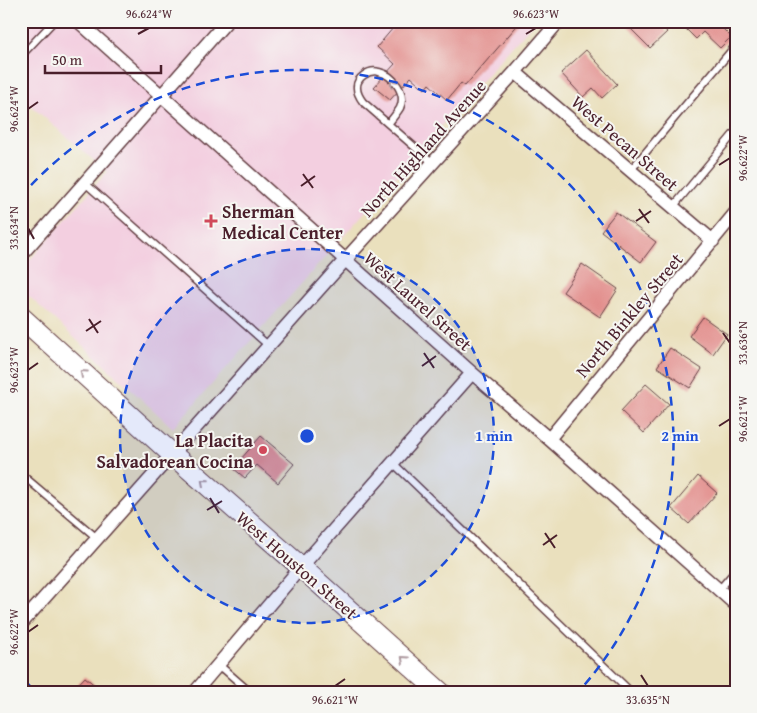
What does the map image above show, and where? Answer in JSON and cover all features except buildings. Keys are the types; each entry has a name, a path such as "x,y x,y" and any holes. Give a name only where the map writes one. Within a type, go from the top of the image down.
{"main road":[{"name":"West Houston Street","path":"21,317 440,692"}],"street":[{"name":"West Laurel Street","path":"78,21 472,373 736,604"},
{"path":"21,255 228,21"},
{"name":"North Highland Avenue","path":"21,624 559,21"},
{"name":"West Pecan Street","path":"515,72 713,241"},
{"name":"North Binkley Street","path":"549,439 736,212"},
{"path":"194,692 472,373"}],"lane":[{"path":"21,56 54,21"},
{"path":"630,171 736,45"},
{"path":"388,124 400,108 402,92 391,78 378,71 367,72 360,78 356,87 359,97 363,102 432,163"},
{"path":"673,207 736,131"},
{"path":"85,183 268,346"},
{"path":"392,464 631,692"},
{"path":"21,474 97,538"},
{"path":"719,590 736,570"},
{"path":"218,664 250,692"}],"shaded area":[{"name":"Sherman Medical Center","path":"21,21 535,21 173,428 21,289 21,270 107,172 21,97"}],"place":[{"name":"Sherman Medical Center","path":"211,221"},
{"name":"La Placita Salvadorean Cocina","path":"263,450"}]}
